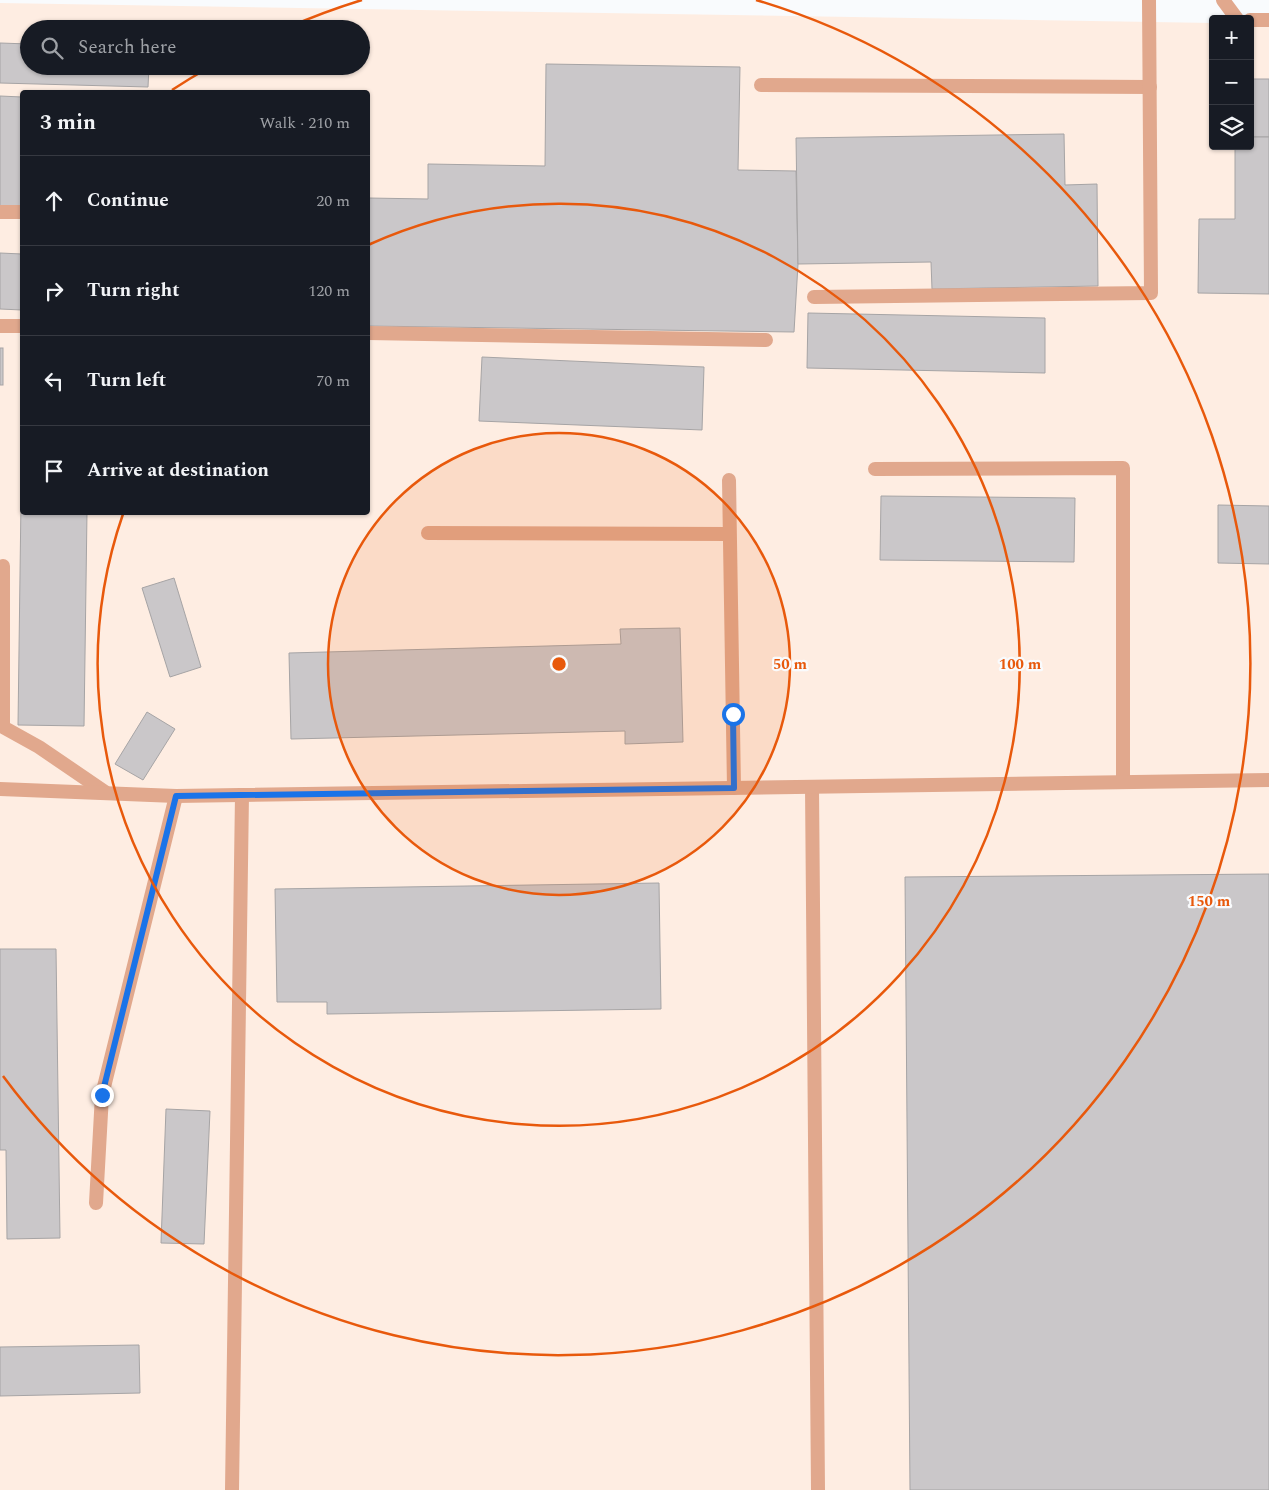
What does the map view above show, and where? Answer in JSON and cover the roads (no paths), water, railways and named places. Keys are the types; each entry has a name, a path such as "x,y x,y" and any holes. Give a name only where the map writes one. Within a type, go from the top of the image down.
{"lane":[{"path":"814,297 1151,293 1149,0"},
{"path":"1223,0 1234,15"},
{"path":"1254,20 1269,20"},
{"path":"761,85 1150,87"},
{"path":"0,212 20,212"},
{"path":"0,326 20,326"},
{"path":"370,333 766,340"},
{"path":"875,469 1123,468 1123,782"},
{"path":"729,480 734,788"},
{"path":"428,533 730,534"},
{"path":"3,566 3,727 39,746 106,793"},
{"path":"0,789 176,796 1269,780"},
{"path":"812,787 818,1490"},
{"path":"232,1490 242,795"},
{"path":"96,1203 102,1095 176,796"}]}
